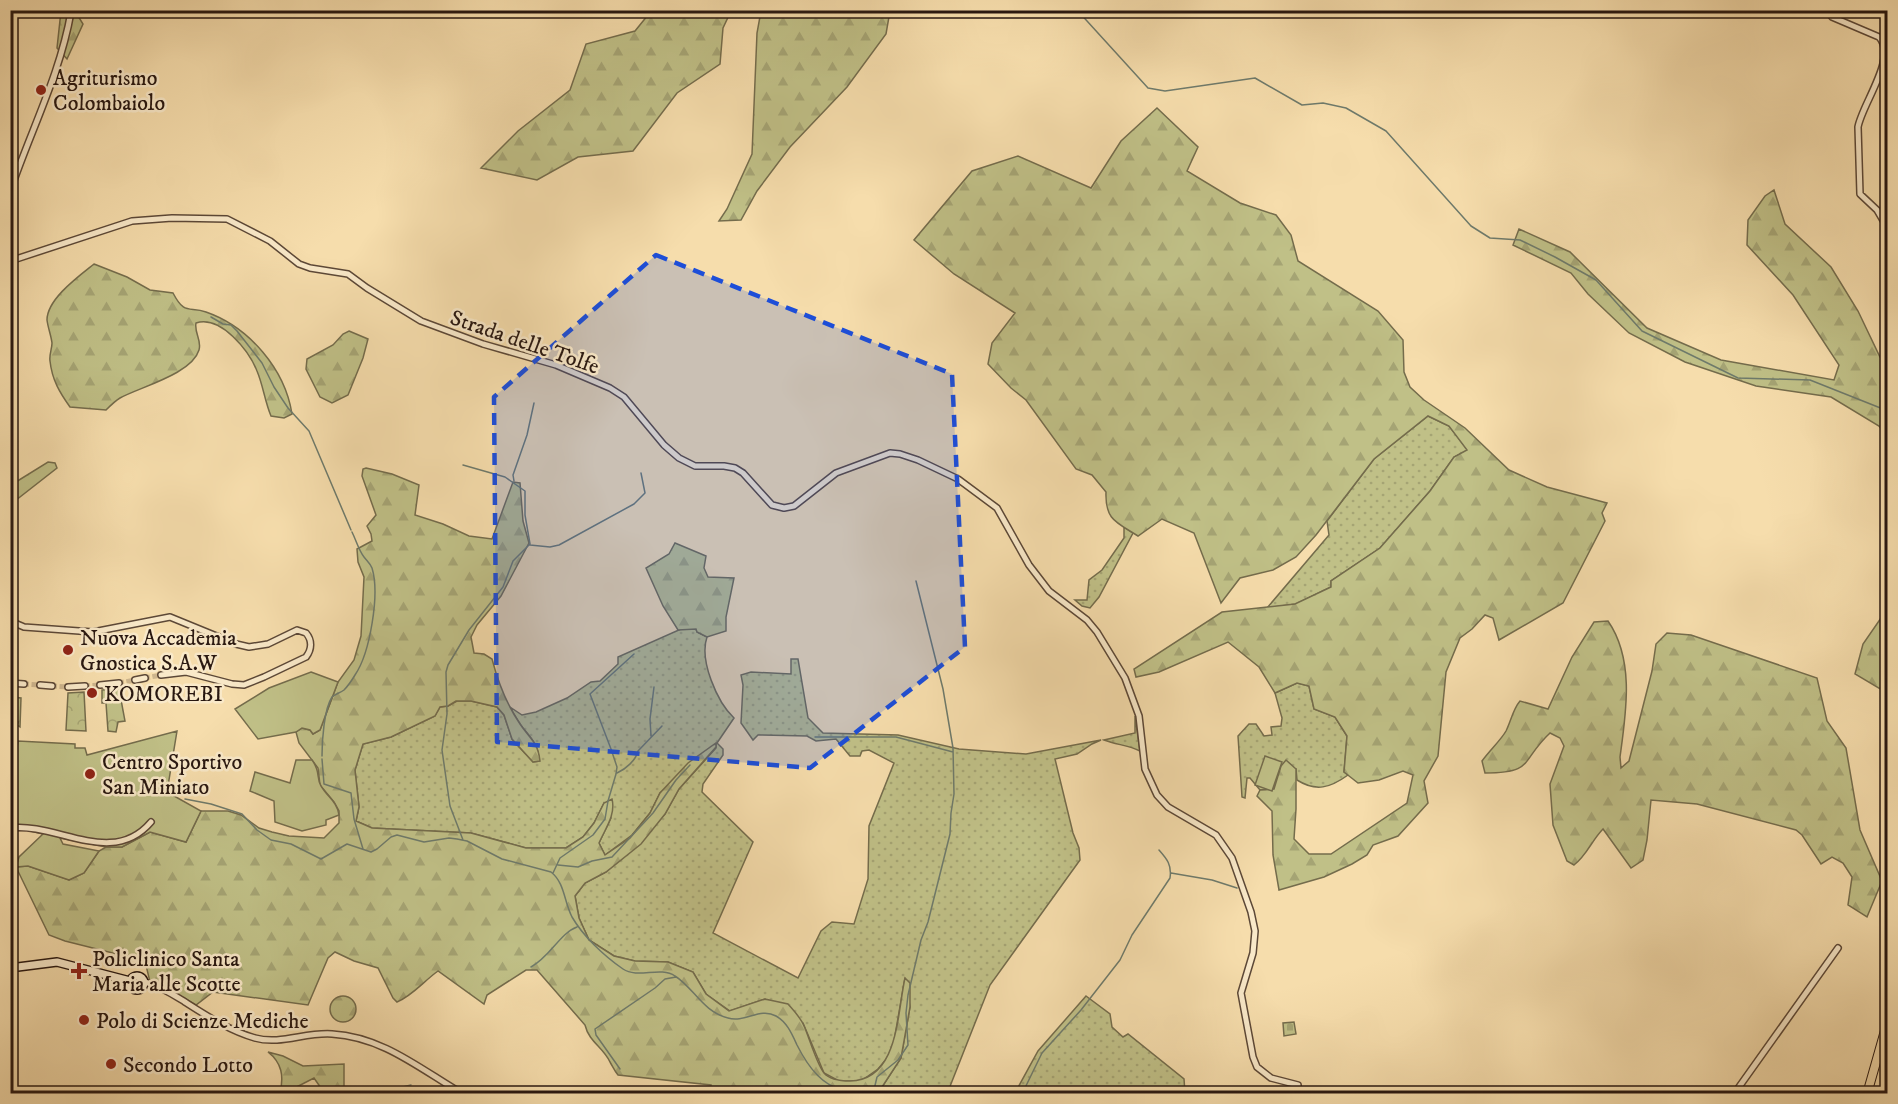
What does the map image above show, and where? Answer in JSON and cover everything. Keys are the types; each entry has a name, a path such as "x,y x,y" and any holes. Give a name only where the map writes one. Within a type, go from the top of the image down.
{"main road":[{"path":"1867,1094 1887,1020"}],"street":[{"path":"1826,10 1832,17 1879,38 1883,41 1887,51 1882,74 1859,118 1858,127 1860,194 1877,210 1884,222 1887,278"},
{"path":"10,192 54,79 71,12"},
{"name":"Strada delle Tolfe","path":"10,261 132,221 172,218 226,219 270,242 299,264 348,274 427,324 483,344 556,365 616,391 628,401 664,445 679,458 695,466 724,466 739,470 765,499 778,508 794,506 836,473 890,453 918,460 958,479 997,508 1029,565 1050,591 1075,610 1097,632 1125,678 1138,716 1145,769 1157,795 1168,807 1216,835 1227,848 1251,912 1255,931 1253,953 1241,993 1253,1057 1257,1067 1270,1078 1298,1085 1298,1094"},
{"path":"10,621 26,628 93,632 168,617 246,646 268,644 297,630 304,632 310,638 310,648 306,657 247,684 232,684 186,672 161,675"},
{"path":"135,680 145,678"},
{"path":"10,683 24,684"},
{"path":"100,685 119,683"},
{"path":"40,685 52,686"},
{"path":"68,687 85,686"},
{"path":"10,828 30,828 96,843 108,843 132,837 151,822"},
{"path":"1734,1094 1838,948"},
{"path":"10,968 57,962 130,981 135,976 139,976 145,982 160,987 216,1020 256,1038 281,1040 332,1034 377,1043 393,1050 463,1094"}],"highlighted area":[{"path":"656,255 952,374 965,647 810,768 497,742 494,397"}],"green space":[{"path":"652,10 731,11 723,28 720,64 677,93 633,151 578,157 537,180 481,168 518,131 570,90 586,44 635,31"},
{"path":"61,11 75,11 83,24 67,59 57,48"},
{"path":"761,11 890,11 886,34 847,87 790,147 757,191 741,220 719,221 727,209 752,154 757,33"},
{"path":"1157,108 1198,147 1187,171 1240,203 1276,215 1291,235 1298,261 1378,311 1403,340 1404,372 1410,387 1424,400 1465,428 1509,470 1547,487 1607,503 1602,513 1605,521 1563,603 1499,640 1493,618 1485,615 1460,638 1446,672 1438,756 1424,781 1428,803 1398,836 1373,845 1367,855 1352,864 1324,877 1279,890 1273,855 1272,811 1257,796 1260,790 1274,789 1281,766 1286,760 1296,769 1294,839 1309,854 1331,854 1407,803 1413,775 1403,771 1379,780 1358,783 1344,772 1347,736 1335,717 1314,709 1309,686 1297,683 1275,693 1259,667 1228,642 1159,672 1136,677 1134,669 1222,612 1295,604 1331,587 1331,581 1380,548 1430,491 1454,457 1467,450 1449,426 1428,416 1374,459 1316,535 1296,557 1273,570 1240,578 1221,603 1194,533 1162,519 1138,536 1113,519 1107,509 1106,492 1092,475 1076,469 1026,400 988,364 992,343 1015,313 954,274 914,240 972,171 1018,156 1091,188 1121,141"},
{"path":"1774,190 1785,224 1831,267 1858,311 1880,357 1887,364 1887,436 1879,426 1831,397 1756,386 1685,362 1629,333 1588,294 1571,273 1513,245 1519,229 1570,252 1647,328 1721,360 1834,380 1839,365 1793,295 1747,245 1748,220 1765,196"},
{"path":"94,264 127,277 150,290 173,293 184,308 206,312 237,328 263,352 273,366 282,381 292,414 284,418 271,416 259,376 248,354 224,329 205,322 196,323 200,346 194,359 176,373 120,398 106,410 70,407 53,374 48,312 58,296"},
{"path":"349,331 368,339 348,395 332,403 320,397 306,369 307,359 333,345"},
{"path":"1428,416 1449,426 1468,450 1454,457 1430,491 1380,548 1331,581 1331,587 1296,604 1267,608 1329,535 1327,521 1374,459"},
{"path":"48,462 55,463 57,468 11,504 11,485"},
{"path":"363,469 392,474 419,485 415,515 469,536 492,539 513,482 520,483 523,521 529,543 501,596 477,625 471,637 474,653 484,654 492,659 507,701 515,717 535,745 540,761 533,762 512,739 504,715 497,707 471,701 456,701 448,706 440,707 435,716 391,737 363,744 355,770 359,807 356,821 372,828 471,833 526,848 566,848 583,837 594,823 604,803 612,799 611,816 599,843 605,855 630,838 650,813 660,793 688,763 716,743 716,747 679,789 665,814 641,844 606,872 585,883 575,896 579,918 589,940 614,956 635,961 668,962 693,972 706,994 729,1011 765,999 788,1004 803,1023 821,1069 829,1077 839,1080 850,1081 866,1078 878,1069 887,1057 897,1026 905,978 910,983 910,1007 901,1058 882,1087 882,1093 710,1093 711,1085 618,1075 590,1036 585,1025 537,970 526,970 487,995 484,1004 438,971 397,1002 378,968 354,961 335,952 328,958 308,1005 213,992 196,1005 161,985 150,982 145,961 49,935 16,867 28,866 69,880 84,873 99,851 106,847 122,847 150,832 186,842 201,811 228,811 241,815 259,828 289,836 324,838 339,823 339,811 320,785 318,768 299,743 296,732 302,728 310,730 313,734 320,730 338,682 354,660 361,636 364,577 358,562 357,549 372,541 367,526 376,515 362,476"},
{"path":"1124,527 1133,533 1099,597 1090,608 1082,606 1075,600 1087,600 1089,580 1102,570 1124,538"},
{"path":"675,543 706,556 704,568 708,577 734,578 726,617 726,631 707,637 697,632 696,629 678,630 663,606 646,568 669,554"},
{"path":"1881,618 1887,621 1887,693 1855,674 1863,644"},
{"path":"1608,621 1617,636 1625,670 1626,705 1620,757 1621,768 1629,761 1652,671 1656,644 1667,633 1691,635 1817,678 1827,721 1846,748 1860,830 1882,881 1867,917 1848,905 1852,877 1843,863 1832,857 1821,864 1802,835 1796,830 1697,804 1651,800 1643,860 1631,868 1603,829 1579,861 1574,865 1567,861 1553,825 1550,784 1564,746 1560,738 1550,733 1520,768 1512,771 1485,773 1482,761 1504,734 1520,701 1548,709 1572,657 1594,622"},
{"path":"681,629 696,629 697,632 707,637 705,657 711,680 721,702 734,718 717,743 723,749 723,755 703,784 702,792 753,842 713,933 798,978 821,931 832,922 854,924 868,879 869,826 894,763 869,750 862,751 860,756 850,756 836,739 816,741 807,736 758,735 753,740 741,723 743,685 741,675 751,672 791,674 791,659 798,659 808,718 823,733 898,735 959,749 1026,754 1101,740 1077,754 1055,759 1073,833 1079,848 1080,860 990,985 947,1094 882,1093 882,1087 901,1058 910,1007 905,978 894,1041 888,1057 878,1069 861,1081 839,1081 824,1073 803,1023 765,999 730,1011 706,994 693,972 668,962 635,961 614,956 589,940 579,918 575,896 585,883 606,872 665,814 679,789 716,748 716,744 660,793 650,813 632,835 605,855 599,843 611,818 604,803 594,823 583,837 566,848 526,848 471,833 372,828 356,821 359,807 355,770 363,744 391,737 435,716 440,707 457,701 471,701 497,707 504,715 512,739 533,762 539,761 534,743 510,707 522,715 536,712 567,698 591,682 600,681 618,664 618,657"},
{"path":"311,672 338,682 320,730 313,734 310,730 302,728 296,732 258,739 235,709 269,688"},
{"path":"1297,683 1309,686 1314,709 1335,717 1347,736 1344,772 1348,775 1335,783 1317,787 1297,780 1296,769 1281,766 1274,789 1260,790 1250,778 1247,778 1245,798 1242,797 1238,736 1249,724 1256,724 1264,736 1272,735 1271,727 1281,726 1282,718 1275,693"},
{"path":"119,689 125,721 118,722 116,732 108,731 106,703 102,703 102,690"},
{"path":"84,692 86,731 66,730 68,693"},
{"path":"11,697 21,698 20,727 11,716"},
{"path":"1135,716 1140,751 1104,740 1135,733"},
{"name":"Centro Sportivo San Miniato","path":"177,731 167,792 201,811 186,842 150,832 122,847 106,847 60,838 63,844 99,851 84,873 69,880 28,866 16,867 19,857 43,834 26,830 11,831 11,748 17,748 18,741 75,744 75,748 85,748 87,755"},
{"path":"1265,756 1282,762 1272,791 1255,785"},
{"path":"296,760 312,760 321,786 336,806 339,815 326,820 326,825 302,831 275,822 274,801 250,791 255,772 290,783"},
{"path":"343,996 352,1000 356,1009 352,1018 343,1022 334,1018 330,1009 334,1000"},
{"path":"1086,996 1110,1014 1112,1027 1123,1037 1128,1034 1184,1079 1185,1093 1015,1093 1038,1051"},
{"path":"1294,1022 1296,1034 1284,1036 1283,1023"},
{"path":"268,1052 283,1056 303,1066 344,1064 344,1093 323,1091 314,1078 285,1093 280,1093 281,1070"}],"waterway":[{"path":"1077,10 1148,88 1165,91 1255,78 1302,105 1323,103 1346,108 1386,131 1471,226 1490,238 1520,240 1596,280 1642,331 1738,378 1810,380 1883,409 1888,414"},
{"path":"211,317 223,324 231,325 237,331 262,363 288,408 309,431 351,530"},
{"path":"514,481 513,475 527,435 534,403"},
{"path":"463,465 505,477 525,491 525,515 530,544 513,561 503,587 469,630 446,672 447,714 442,750 450,806 463,840"},
{"path":"530,545 550,547 559,545 634,504 645,493 641,473"},
{"path":"322,756 324,725 329,702 332,697 344,690 354,677 365,653 372,623 375,593 372,568 361,552 352,532"},
{"path":"873,1094 877,1077 898,1060 908,1045 906,1013 908,995 950,834 954,794 953,748 943,689 916,581"},
{"path":"553,873 560,858 593,835 605,819 617,767 590,694 634,654"},
{"path":"651,736 650,719 654,687"},
{"path":"617,773 630,764 638,751 662,726"},
{"path":"815,737 896,737 953,752"},
{"path":"322,759 324,784 351,793 354,819 363,849"},
{"path":"558,865 578,867 592,861 612,857 653,813 676,780 690,765"},
{"path":"185,799 242,814 257,830 271,840 291,844 321,859 347,844 371,852 397,835 424,842 449,838 467,841 502,859 551,872 556,876 569,911 582,931 594,945 623,969 635,973 669,973 682,981 712,1011 728,1018 740,1019 764,1013 776,1016 786,1025 814,1072 826,1083 840,1089 868,1090 870,1094"},
{"path":"1022,1094 1042,1053 1081,1010 1120,960 1132,935 1170,878 1168,862 1159,850"},
{"path":"1171,873 1212,880 1237,888"},
{"path":"531,967 538,963 565,934 577,927"},
{"path":"620,1069 596,1035 595,1029 665,979 676,977"},
{"path":"373,1094 411,1085"}],"tunnel":[{"path":"145,678 161,675"},
{"path":"119,683 135,680"},
{"path":"24,684 40,685"},
{"path":"85,686 100,685"},
{"path":"52,686 68,687"}],"place":[{"name":"Agriturismo Colombaiolo","path":"41,90"},
{"name":"Nuova Accademia Gnostica S.A.W","path":"68,650"},
{"name":"KOMOREBI","path":"92,693"},
{"name":"Centro Sportivo San Miniato","path":"90,774"},
{"name":"Policlinico Santa Maria alle Scotte","path":"79,971"},
{"name":"Polo di Scienze Mediche","path":"84,1020"},
{"name":"Secondo Lotto","path":"111,1064"}]}
